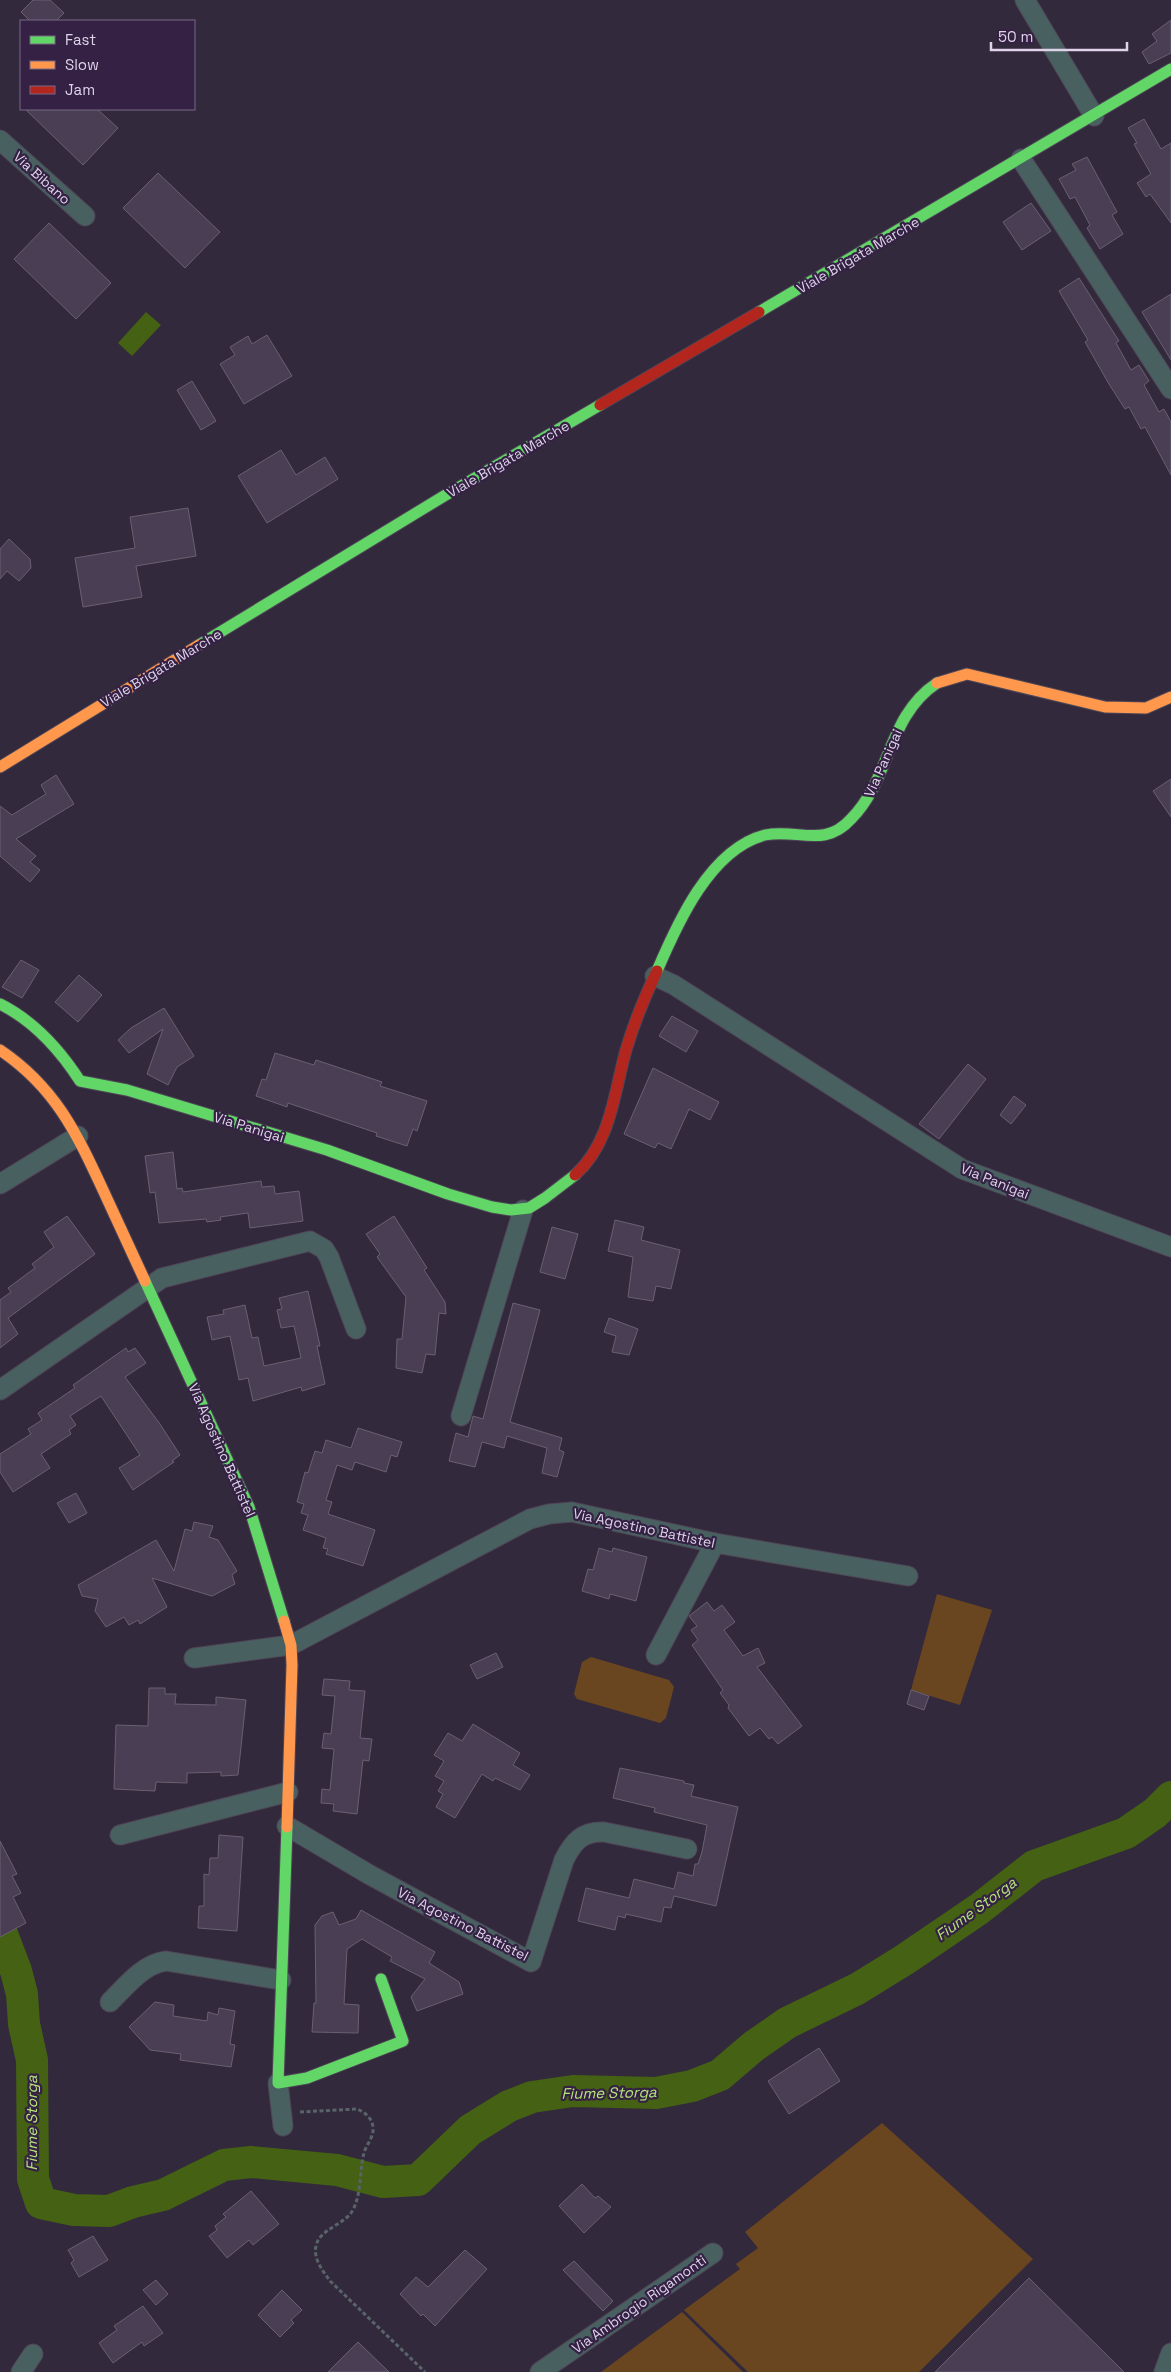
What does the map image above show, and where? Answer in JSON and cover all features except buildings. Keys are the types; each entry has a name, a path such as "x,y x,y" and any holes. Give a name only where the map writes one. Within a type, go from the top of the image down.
{"street":[{"path":"1025,0 1094,116"},
{"name":"Viale Brigata Marche","path":"0,767 444,496 1021,159 1171,69"},
{"name":"Via Bibano","path":"0,140 84,216"},
{"path":"1021,159 1171,389"},
{"name":"Via Panigai","path":"80,1081 142,1095 367,1163 482,1205 524,1210 540,1202 565,1183 582,1169 594,1153 604,1132 626,1048 662,956 686,911 718,864 733,849 750,839 767,834 825,836 838,832 851,821 864,805 907,712 926,688 951,675 967,674 1105,707 1146,708 1171,697"},
{"name":"Via Panigai","path":"655,976 674,985 962,1169 1171,1247"},
{"path":"0,1004 11,1008 60,1052 80,1081 66,1083 51,1094"},
{"name":"Via Agostino Battistel","path":"0,1050 20,1063 51,1094 78,1136 249,1507 291,1645 292,1665 278,2082"},
{"path":"0,1184 78,1136"},
{"path":"461,1416 524,1210"},
{"path":"0,1390 149,1289 162,1278 310,1241 324,1249 329,1257 356,1329"},
{"name":"Via Agostino Battistel","path":"194,1658 291,1645 530,1519 549,1514 572,1512 715,1543 908,1576"},
{"path":"656,1654 715,1543"},
{"path":"120,1835 288,1792"},
{"name":"Via Agostino Battistel","path":"287,1826 370,1875 531,1962 564,1860 572,1845 582,1835 604,1832 687,1849"},
{"path":"110,2002 155,1962 166,1961 281,1980"},
{"path":"282,2120 278,2082 307,2078 403,2041 381,1979"},
{"name":"Via Ambrogio Rigamonti","path":"540,2372 713,2253"},
{"path":"1164,2372 1171,2353"},
{"path":"21,2372 33,2354"}],"path":[{"path":"282,2120 351,2108 363,2111 368,2116 373,2129 364,2153 357,2193 351,2213 321,2236 316,2244 317,2260 330,2281 425,2372"}],"shaded area":[{"path":"146,312 161,325 132,356 118,343"},
{"path":"937,1594 992,1610 960,1705 911,1690"},
{"path":"591,1657 669,1680 674,1687 666,1718 660,1723 577,1699 574,1694 582,1662"},
{"path":"882,2123 1033,2259 919,2372 748,2372 684,2310 740,2269 736,2264 758,2248 745,2232"},
{"path":"682,2312 743,2372 601,2372"}],"waterway":[{"name":"Fiume Storga","path":"0,1929 16,1971 22,1994 24,2024 32,2060 33,2179 41,2203 74,2210 109,2211 133,2202 163,2195 224,2165 251,2162 337,2170 383,2182 418,2180 470,2130 509,2106 532,2097 573,2091 656,2093 692,2086 720,2075 754,2046 787,2023 857,1989 904,1960 979,1909 1034,1866 1126,1833 1155,1813 1171,1797"}],"traffic: fast":[{"path":"759,312 1171,69"},
{"path":"199,645 444,496 600,405"},
{"path":"657,971 685,911 712,872 728,856 745,843 765,835 788,834 810,836 831,833 841,828 851,819 864,803 874,786 898,730 908,713 921,697 937,683"},
{"path":"0,1004 24,1019 45,1037 64,1058 80,1081 127,1090 327,1150 448,1194 492,1207 511,1210 529,1208 575,1175"},
{"path":"145,1281 249,1507 284,1621"},
{"path":"287,1827 278,2083 307,2078 403,2041 381,1979"}],"traffic: slow":[{"path":"0,767 199,645"},
{"path":"937,683 967,674 1105,707 1146,708 1171,697"},
{"path":"0,1050 36,1079 62,1112 93,1169 145,1281"},
{"path":"284,1621 291,1645 292,1665 287,1827"}],"traffic: jam":[{"path":"600,405 759,312"},
{"path":"575,1175 587,1162 604,1133 610,1117 629,1040 657,971"}]}
